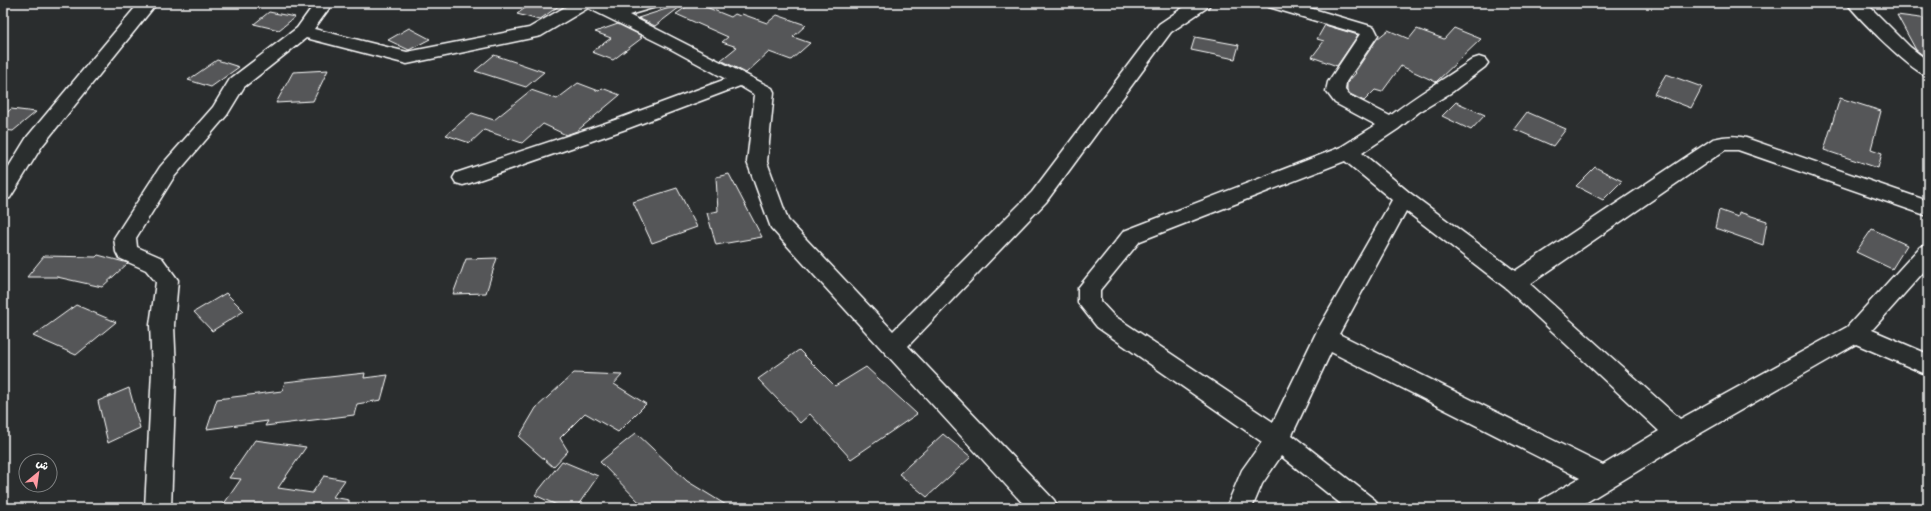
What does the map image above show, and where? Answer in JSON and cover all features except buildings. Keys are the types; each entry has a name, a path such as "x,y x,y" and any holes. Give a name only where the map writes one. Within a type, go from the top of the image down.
{"street":[{"path":"3,193 34,142 148,3"},
{"path":"158,508 164,371 162,325 167,280 154,264 127,252 125,238 167,172 220,111 237,83 303,32 324,3"},
{"path":"303,32 407,58 535,32 584,3"},
{"path":"591,3 675,44 765,92 757,162 779,223 1045,508"},
{"path":"612,14 650,3"},
{"path":"893,346 1039,197 1142,61 1164,28 1202,3"},
{"path":"1275,3 1368,32 1369,35 1337,82 1335,91 1342,99 1391,125"},
{"path":"1856,3 1904,51 1928,70"},
{"path":"1366,508 1278,439 1105,321 1089,303 1089,288 1132,236 1348,152 1391,125 1412,108 1445,88 1479,63"},
{"path":"462,178 622,124 740,80"},
{"path":"1515,283 1720,144 1740,143 1928,209"},
{"path":"1348,152 1403,198 1515,283 1678,433"},
{"path":"1239,508 1251,478 1278,439 1325,338 1403,198"},
{"path":"1561,506 1678,433 1855,333 1928,253"},
{"path":"1855,333 1928,365"},
{"path":"1325,338 1604,478"}]}
